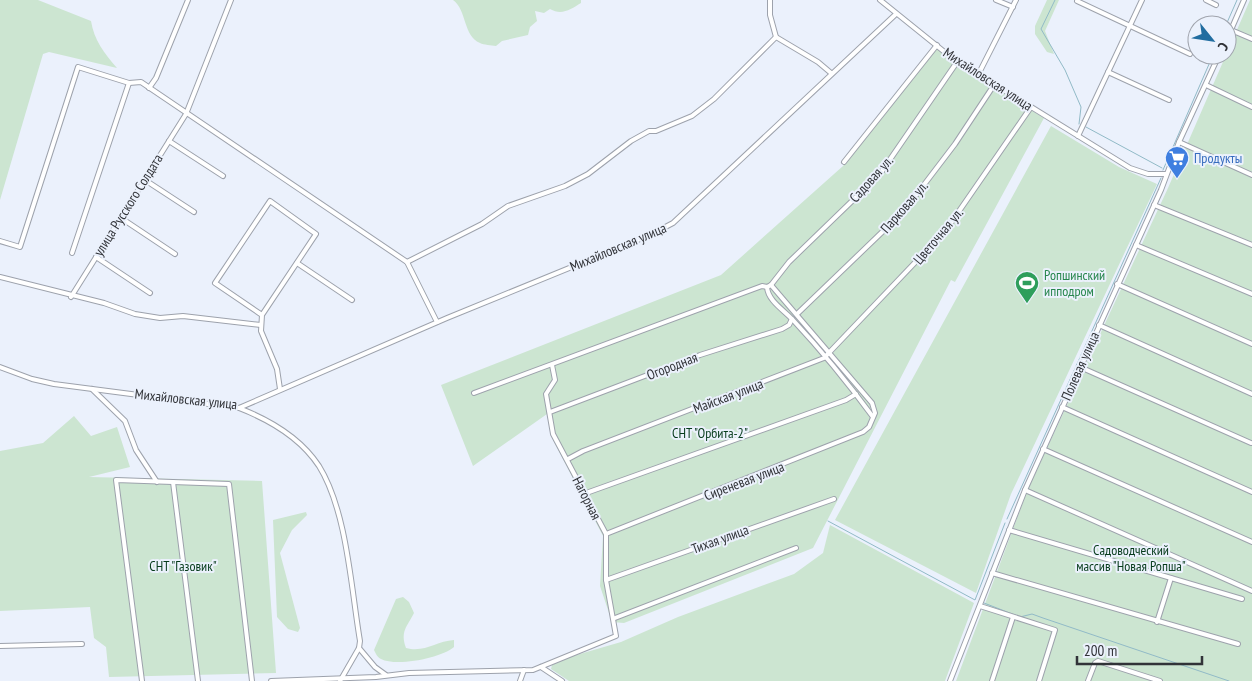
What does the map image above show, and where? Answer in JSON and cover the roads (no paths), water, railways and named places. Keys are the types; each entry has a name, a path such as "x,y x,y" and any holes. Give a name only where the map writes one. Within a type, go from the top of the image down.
{"street":[{"path":"149,88 156,78 188,0"},
{"path":"223,0 231,1"},
{"path":"770,0 770,16 776,38 818,62 831,73"},
{"path":"880,0 896,14"},
{"path":"996,0 1013,7"},
{"path":"978,75 1016,0"},
{"path":"1078,136 1142,0"},
{"path":"1206,0 1216,5"},
{"path":"1237,16 1244,0"},
{"name":"улица Русского Солдата","path":"71,297 186,114 231,1"},
{"path":"1076,1 1187,53"},
{"name":"Михайловская улица","path":"0,367 32,379 240,408 437,322 650,235 673,223 896,14 957,62 1130,168 1148,174 1166,174"},
{"path":"1237,33 1252,39"},
{"path":"407,262 482,224 508,206 565,186 588,174 631,141 649,131 656,131 692,116 714,99 776,38"},
{"path":"844,162 937,45"},
{"name":"Садовая ул.","path":"769,286 789,262 880,174 957,62"},
{"name":"Полевая улица","path":"950,681 1025,490 1098,325 1154,205 1179,142 1215,65"},
{"path":"0,241 20,247 78,67 129,84 141,82 407,262 437,322"},
{"path":"1108,72 1169,100"},
{"path":"72,253 129,84"},
{"name":"Парковая ул.","path":"797,314 904,211 955,144 994,85"},
{"path":"1206,85 1252,107"},
{"name":"Цветочная ул.","path":"830,352 946,230 1031,107"},
{"path":"169,141 223,176"},
{"path":"1179,142 1252,175"},
{"path":"145,180 194,212"},
{"path":"262,315 215,283 270,201 316,234 262,315 261,331 277,369 280,389"},
{"path":"1154,205 1252,245"},
{"path":"120,218 175,254"},
{"path":"1136,244 1252,294"},
{"path":"96,257 150,293"},
{"path":"297,263 352,300"},
{"path":"0,277 71,297 104,303 135,314 160,318 183,316 262,325"},
{"path":"1117,284 1252,344"},
{"path":"474,393 552,365 558,360 745,292 762,286 769,286 797,314 872,403 875,413 872,417 856,394 775,303 769,286"},
{"name":"Огородная","path":"550,412 700,355 782,329 789,325 792,320"},
{"path":"1098,325 1252,394"},
{"name":"Майская улица","path":"568,459 592,448 818,362 830,352"},
{"name":"Нагорная","path":"541,667 616,636 615,618 606,580 606,534 554,434 546,394 554,380 552,365"},
{"path":"1080,367 1251,443"},
{"path":"90,388 125,421 136,450 158,482"},
{"path":"585,496 589,492 846,400 856,394"},
{"path":"1062,407 1252,492"},
{"path":"240,408 265,419 293,437 318,465 326,480 342,528 359,648 376,667 387,675"},
{"name":"Сиреневая улица","path":"606,534 863,432 869,427 872,417"},
{"path":"1043,449 1252,542"},
{"path":"142,681 116,480 229,484 252,681"},
{"path":"173,482 198,681"},
{"path":"1025,490 1252,591"},
{"name":"Тихая улица","path":"606,580 834,499"},
{"path":"1008,530 1242,600"},
{"path":"615,618 796,548"},
{"path":"992,573 1238,644"},
{"path":"1157,622 1171,578"},
{"path":"980,606 1055,630 1039,681"},
{"path":"992,681 1012,617"},
{"path":"0,646 82,644"},
{"path":"341,679 359,648"},
{"path":"1088,681 1095,663 1098,661 1160,681"},
{"path":"271,681 322,678 341,679 409,673 524,670 541,667 562,681"},
{"path":"520,681 524,670"}],"waterway":[{"path":"1055,0 1041,29 1065,70 1081,107 1079,124"},
{"path":"1230,15 1237,0"},
{"path":"1163,170 1209,65"},
{"path":"1086,127 1162,168"},
{"path":"1007,519 1161,178"},
{"path":"828,521 975,600 1005,523"},
{"path":"984,603 1020,617 1032,614 1229,681"}],"place":[{"name":"Продукты","path":"1177,179"},
{"name":"Ропшинский ипподром","path":"1027,304"}],"park label":[{"name":"СНТ \"Орбита-2\"","path":"710,433"},
{"name":"Садоводческий массив \"Новая Ропша\"","path":"1131,558"},
{"name":"СНТ \"Газовик\"","path":"183,566"}]}
